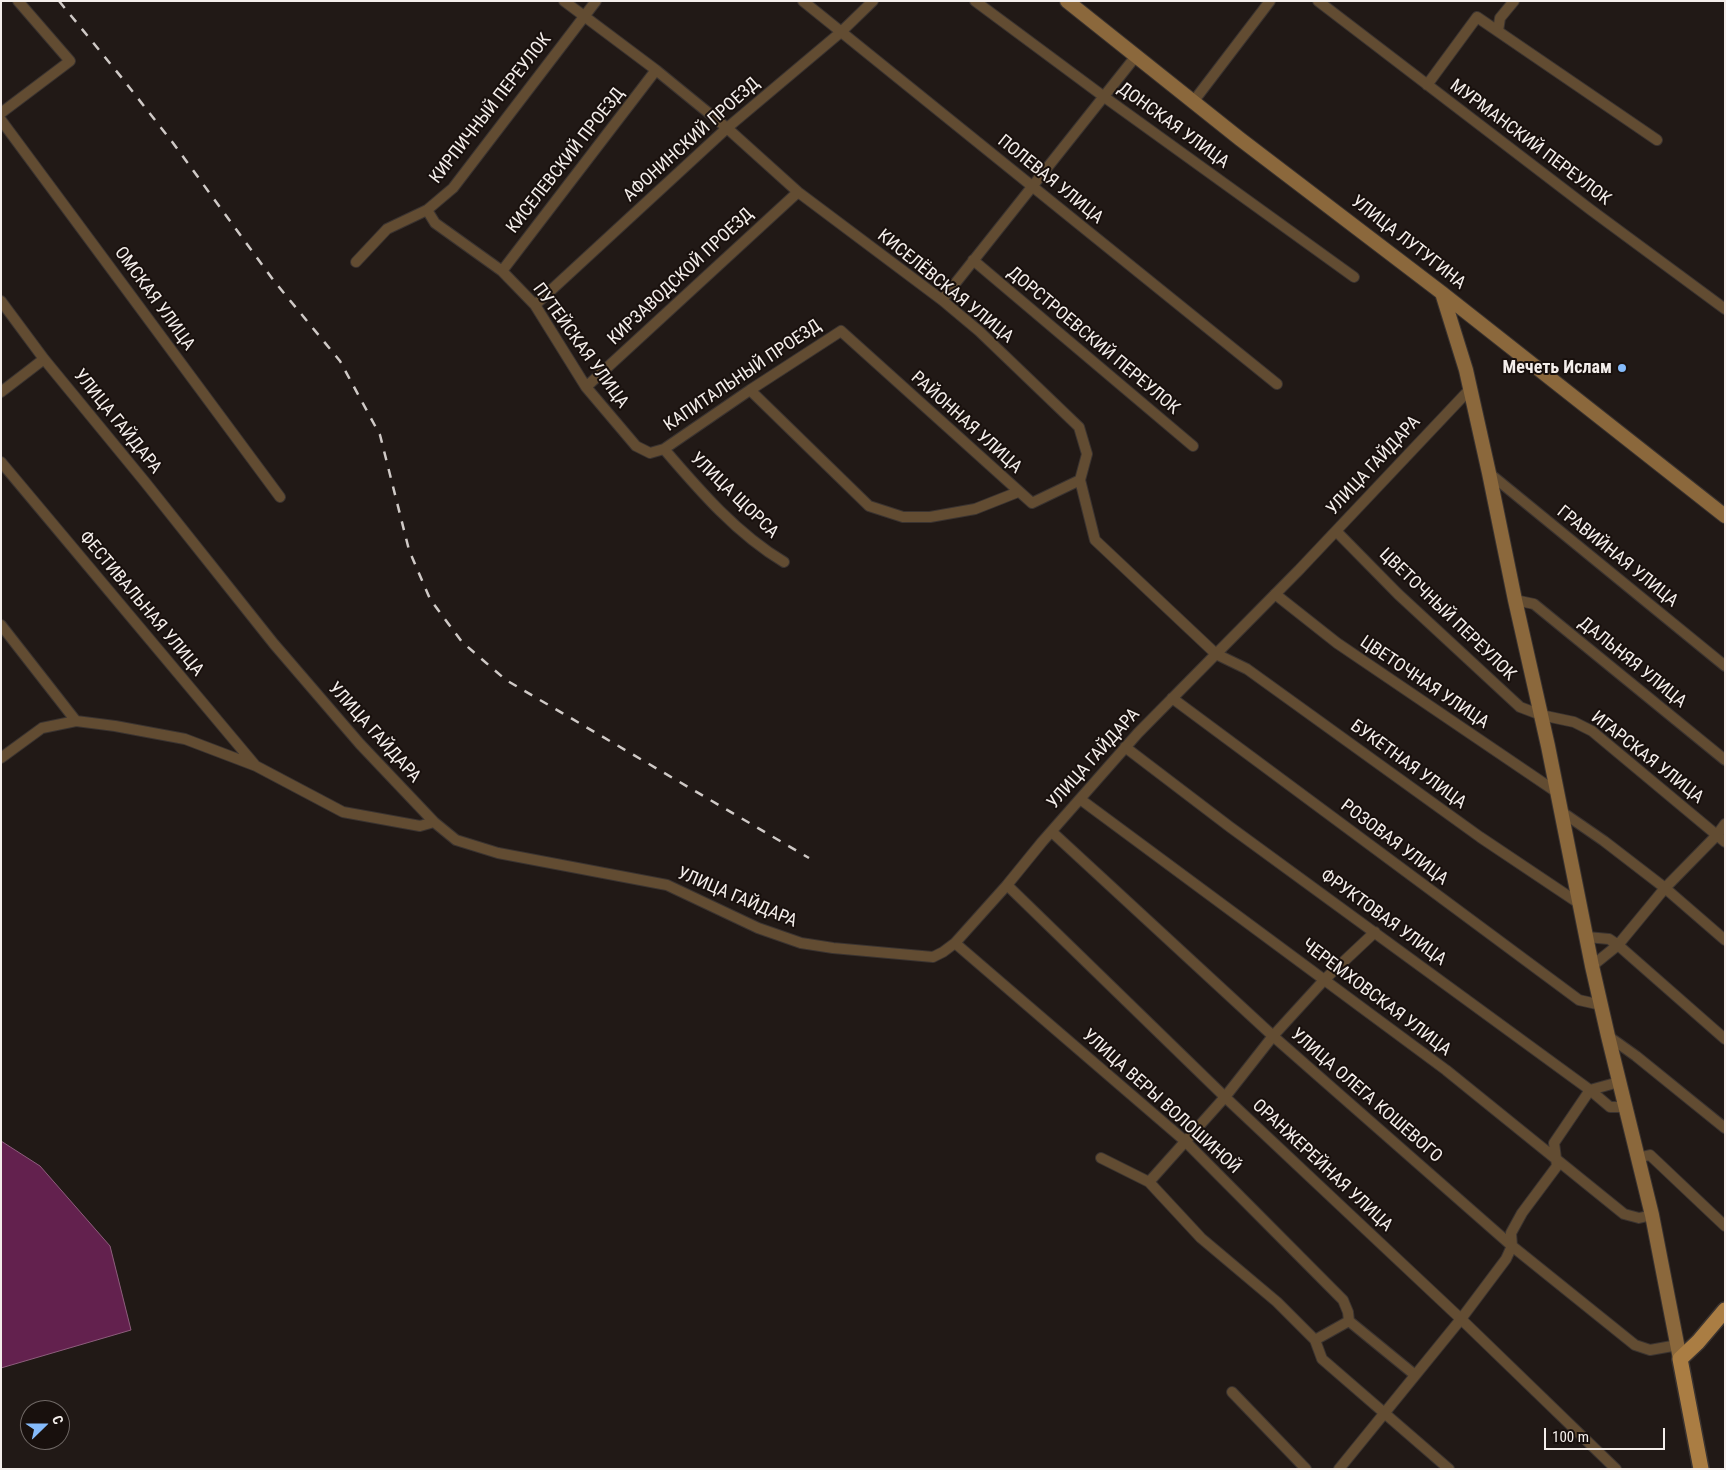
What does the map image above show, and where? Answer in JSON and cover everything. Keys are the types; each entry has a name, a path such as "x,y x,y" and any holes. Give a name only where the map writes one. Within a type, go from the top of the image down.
{"main road":[{"name":"УЛИЦА ЛУТУГИНА","path":"1067,1 1193,102 1442,293 1725,516"},
{"path":"1442,293 1466,370 1489,473 1562,812 1592,966 1652,1215 1702,1469"},
{"path":"1679,1352 1698,1342 1725,1310"}],"street":[{"path":"1,112 70,61 18,1"},
{"name":"КИСЕЛЁВСКАЯ УЛИЦА","path":"564,1 656,70 727,128 798,192 942,300 979,331 1079,427 1087,454 1080,480 1095,540 1216,654"},
{"name":"КИРПИЧНЫЙ ПЕРЕУЛОК","path":"356,262 387,229 427,210 453,188 596,1"},
{"name":"ПОЛЕВАЯ УЛИЦА","path":"803,1 1277,384"},
{"name":"АФОНИНСКИЙ ПРОЕЗД","path":"535,306 727,128 841,32 873,1"},
{"name":"ДОНСКАЯ УЛИЦА","path":"975,1 1103,96 1354,276"},
{"path":"1193,102 1270,1"},
{"name":"МУРМАНСКИЙ ПЕРЕУЛОК","path":"1318,1 1725,309"},
{"path":"1498,31 1500,18 1514,1"},
{"path":"1427,85 1477,17 1656,140"},
{"path":"942,300 1136,56"},
{"name":"КИСЕЛЕВСКИЙ ПРОЕЗД","path":"502,271 656,70"},
{"name":"ОМСКАЯ УЛИЦА","path":"1,120 280,497"},
{"name":"КИРЗАВОДСКОЙ ПРОЕЗД","path":"586,387 798,192"},
{"name":"ПУТЕЙСКАЯ УЛИЦА","path":"427,210 435,223 502,271 535,306 586,387 636,446 650,453 664,449"},
{"name":"ДОРСТРОЕВСКИЙ ПЕРЕУЛОК","path":"973,260 1193,446"},
{"name":"УЛИЦА ГАЙДАРА","path":"1,301 44,359 274,644 360,744 434,822 456,840 498,853 667,886 758,928 800,942 833,948 933,957 943,952 955,942 1007,885 1125,747 1336,531 1470,389"},
{"name":"РАЙОННАЯ УЛИЦА","path":"841,331 1032,503 1080,480"},
{"name":"КАПИТАЛЬНЫЙ ПРОЕЗД","path":"664,449 841,331"},
{"path":"1,392 44,359"},
{"path":"750,390 869,506 903,517 930,517 975,509 1018,492"},
{"name":"УЛИЦА ЩОРСА","path":"664,449 702,493 743,532 784,562"},
{"name":"ФЕСТИВАЛЬНАЯ УЛИЦА","path":"1,462 256,766"},
{"name":"ГРАВИЙНАЯ УЛИЦА","path":"1489,473 1725,666"},
{"name":"ЦВЕТОЧНЫЙ ПЕРЕУЛОК","path":"1336,531 1398,594 1520,707 1541,715"},
{"name":"ЦВЕТОЧНАЯ УЛИЦА","path":"1275,594 1337,643 1558,793"},
{"name":"ДАЛЬНЯЯ УЛИЦА","path":"1515,600 1534,604 1725,760"},
{"path":"1,625 76,721"},
{"name":"БУКЕТНАЯ УЛИЦА","path":"1216,654 1247,669 1480,837 1580,904"},
{"name":"РОЗОВАЯ УЛИЦА","path":"1172,698 1579,1000 1601,1005"},
{"name":"ИГАРСКАЯ УЛИЦА","path":"1541,715 1574,722 1592,730 1721,839"},
{"path":"2,755 42,728 76,721 115,726 185,738 256,766 343,812 420,826 434,822"},
{"name":"ФРУКТОВАЯ УЛИЦА","path":"1125,747 1230,827 1590,1090 1610,1107 1625,1107"},
{"name":"ЧЕРЕМХОВСКАЯ УЛИЦА","path":"1080,799 1446,1070 1624,1214 1639,1218 1652,1215"},
{"path":"1562,812 1604,841 1665,888 1725,940"},
{"path":"1592,966 1618,946 1665,888 1721,839 1725,824"},
{"name":"УЛИЦА ОЛЕГА КОШЕВОГО","path":"1052,832 1274,1036 1512,1246 1635,1345 1650,1350 1679,1352"},
{"name":"ОРАНЖЕРЕЙНАЯ УЛИЦА","path":"1007,885 1225,1097 1461,1319 1616,1469"},
{"path":"1149,1182 1225,1097 1274,1036 1324,979 1375,932"},
{"path":"1587,937 1609,939 1725,1039"},
{"name":"УЛИЦА ВЕРЫ ВОЛОШИНОЙ","path":"955,942 1186,1141 1343,1300 1348,1312 1349,1321"},
{"path":"1608,1036 1636,1056 1725,1128"},
{"path":"1342,1467 1461,1319 1506,1259 1512,1246 1511,1233 1522,1213 1557,1166 1554,1143 1590,1090 1619,1082"},
{"path":"1637,1158 1650,1155 1725,1226"},
{"path":"1101,1158 1149,1182 1201,1238 1277,1302 1315,1340 1322,1359 1449,1469"},
{"path":"1315,1340 1349,1321 1415,1376"},
{"path":"1232,1392 1306,1469"}],"shaded area":[{"path":"1,1141 40,1166 110,1246 131,1330 1,1368"}],"railway":[{"path":"59,1 173,143 274,281 340,361 380,435 409,550 430,599 462,642 506,680 809,858"}],"place":[{"name":"Мечеть Ислам","path":"1622,368"}]}
